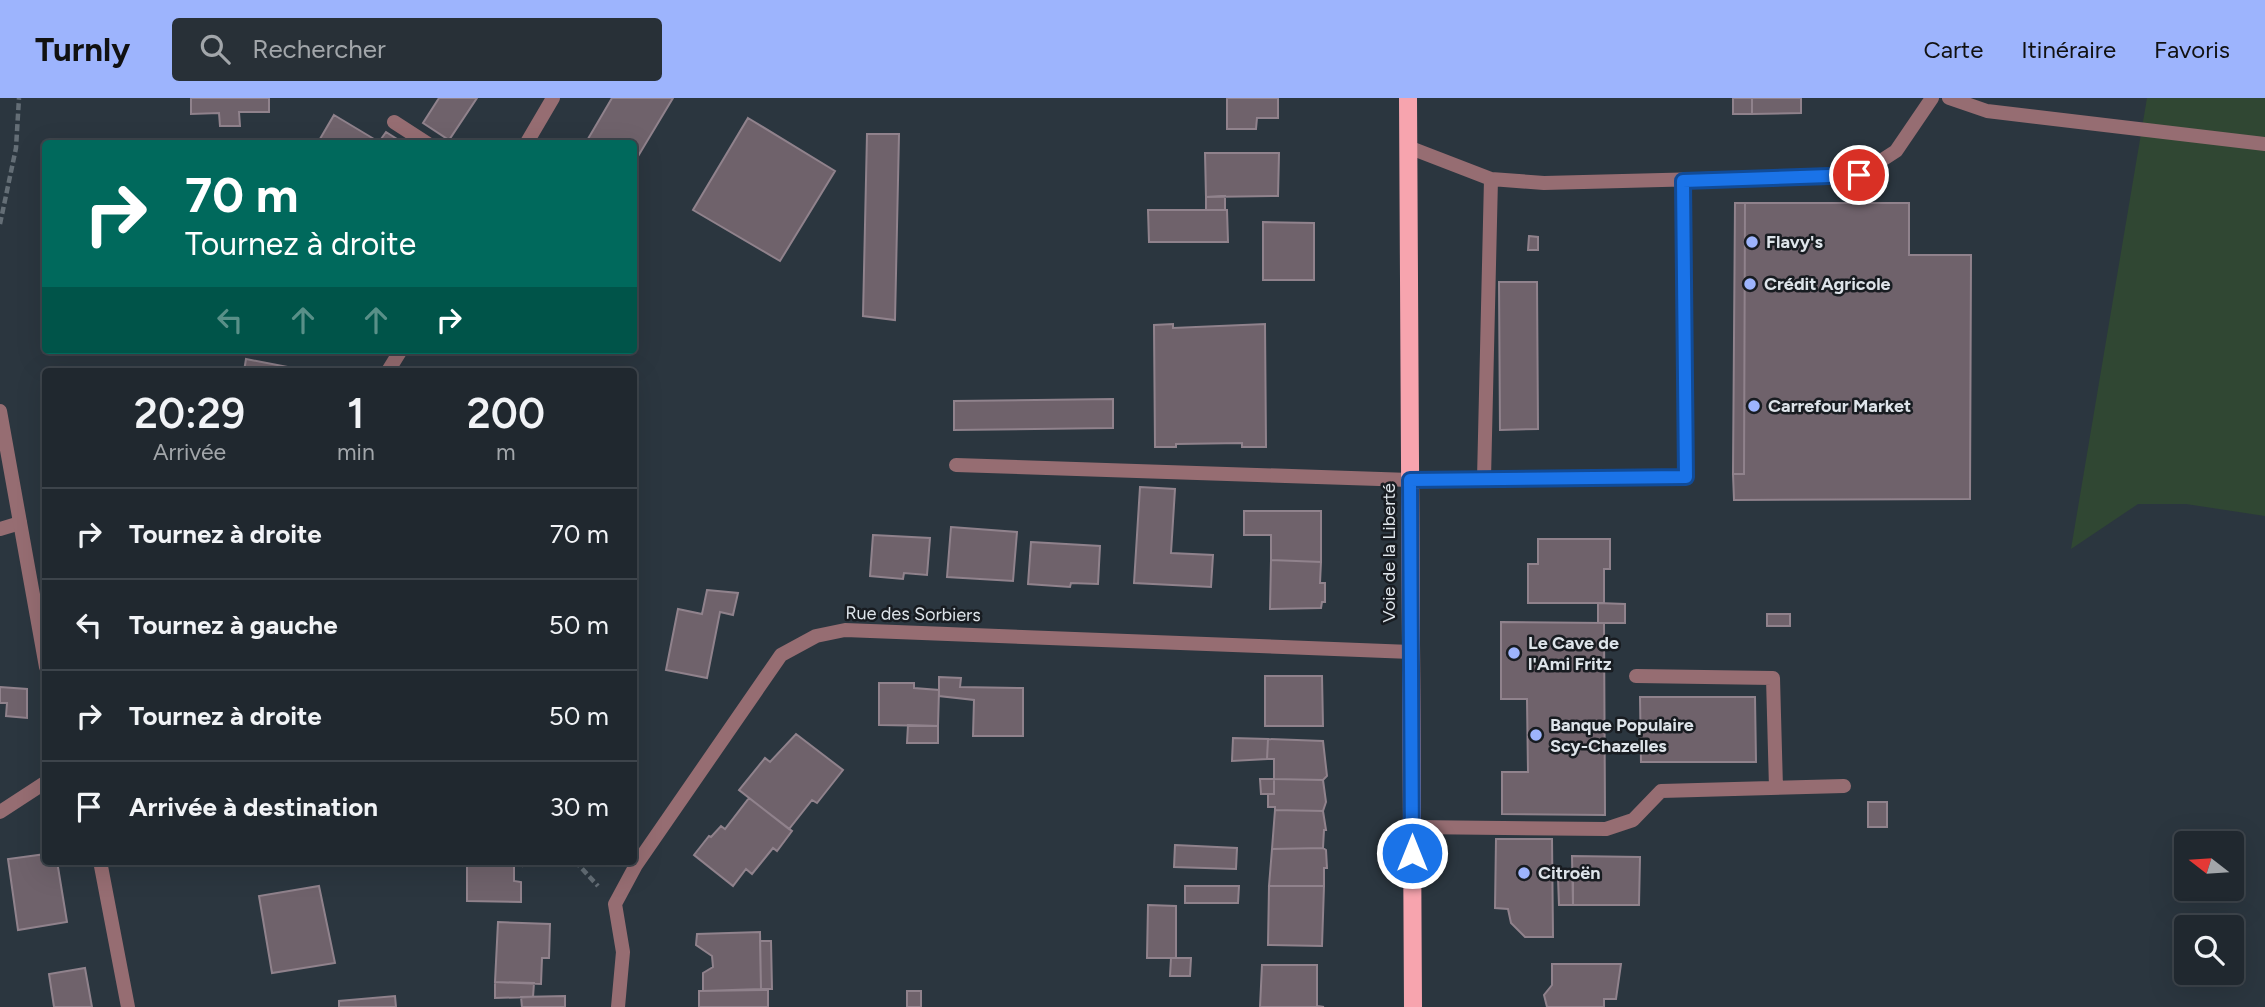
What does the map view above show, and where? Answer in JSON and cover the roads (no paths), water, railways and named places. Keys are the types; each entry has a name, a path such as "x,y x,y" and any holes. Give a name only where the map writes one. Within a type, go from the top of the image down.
{"main road":[{"name":"Voie de la Liberté","path":"1408,98 1413,1007"}],"street":[{"path":"528,140 552,98"},
{"path":"1408,147 1491,179 1601,182 1859,175 1896,150 1932,98"},
{"path":"1949,98 1987,111 2265,144"},
{"path":"394,122 422,140"},
{"path":"1484,479 1491,179"},
{"path":"956,465 1410,480 1686,477 1683,181"},
{"path":"0,411 42,645"},
{"path":"0,529 20,523"},
{"name":"Rue des Sorbiers","path":"637,864 781,655 816,636 845,630 1411,652"},
{"path":"1636,676 1773,678 1776,788"},
{"path":"0,812 42,785"},
{"path":"1412,827 1606,829 1633,820 1661,792 1844,786"},
{"path":"101,865 128,1007"},
{"name":"Rue des Sorbiers","path":"618,1007 623,952 615,904 636,865"}],"place":[{"name":"Flavy's","path":"1752,242"},
{"name":"Crédit Agricole","path":"1750,284"},
{"name":"Carrefour Market","path":"1754,406"},
{"name":"Le Cave de l'Ami Fritz","path":"1514,653"},
{"name":"Banque Populaire Scy-Chazelles","path":"1536,735"},
{"name":"Citroën","path":"1524,873"}]}
